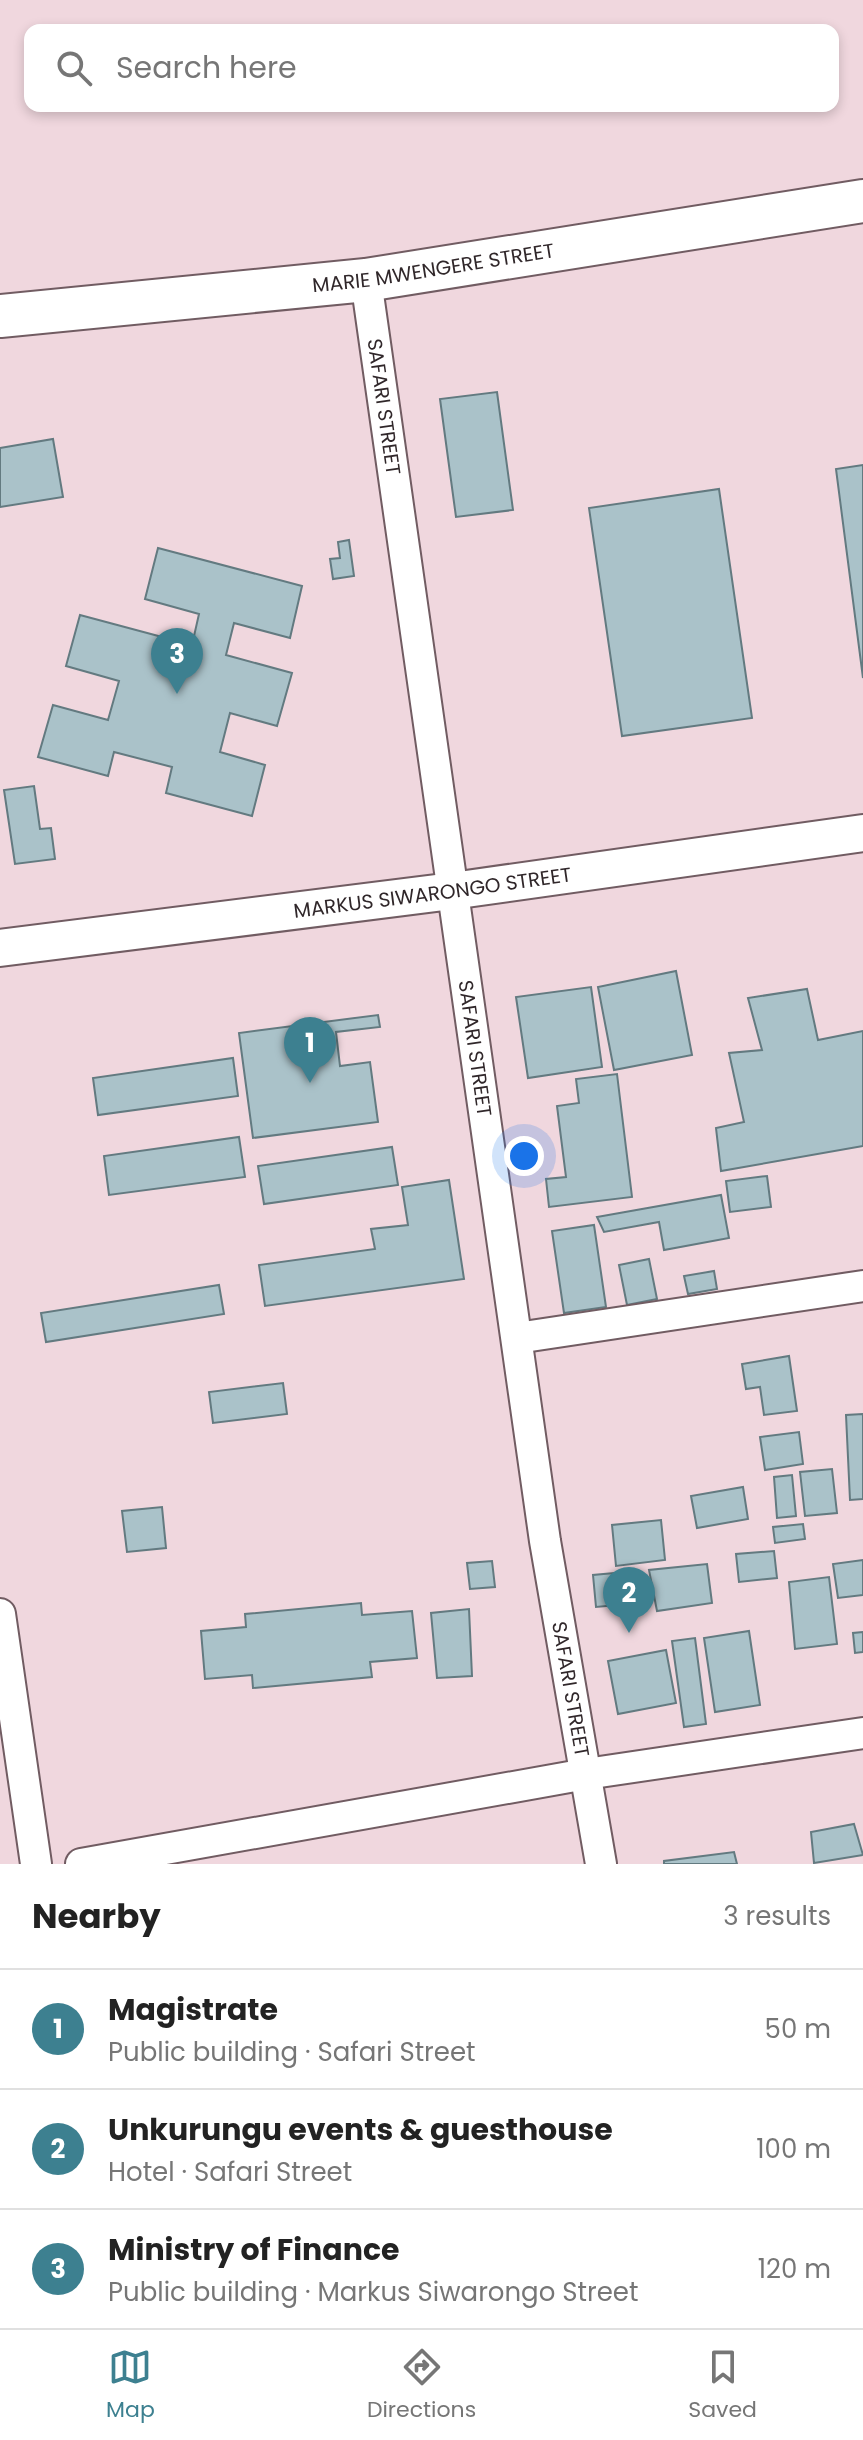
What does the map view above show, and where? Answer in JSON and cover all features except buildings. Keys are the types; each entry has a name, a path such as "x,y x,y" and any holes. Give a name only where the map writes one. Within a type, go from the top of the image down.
{"main road":[{"name":"MARIE MWENGERE STREET","path":"0,316 366,280 863,201"}],"street":[{"name":"SAFARI STREET","path":"366,280 545,1541 601,1864"},
{"name":"MARKUS SIWARONGO STREET","path":"0,948 452,891 863,833"},
{"path":"517,1338 863,1286"},
{"path":"0,1614 36,1864"},
{"path":"81,1864 586,1774 863,1733"}],"place":[{"name":"Ministry of Finance","path":"177,694"},
{"name":"Magistrate","path":"310,1083"},
{"name":"Unkurungu events & guesthouse","path":"629,1633"}]}
